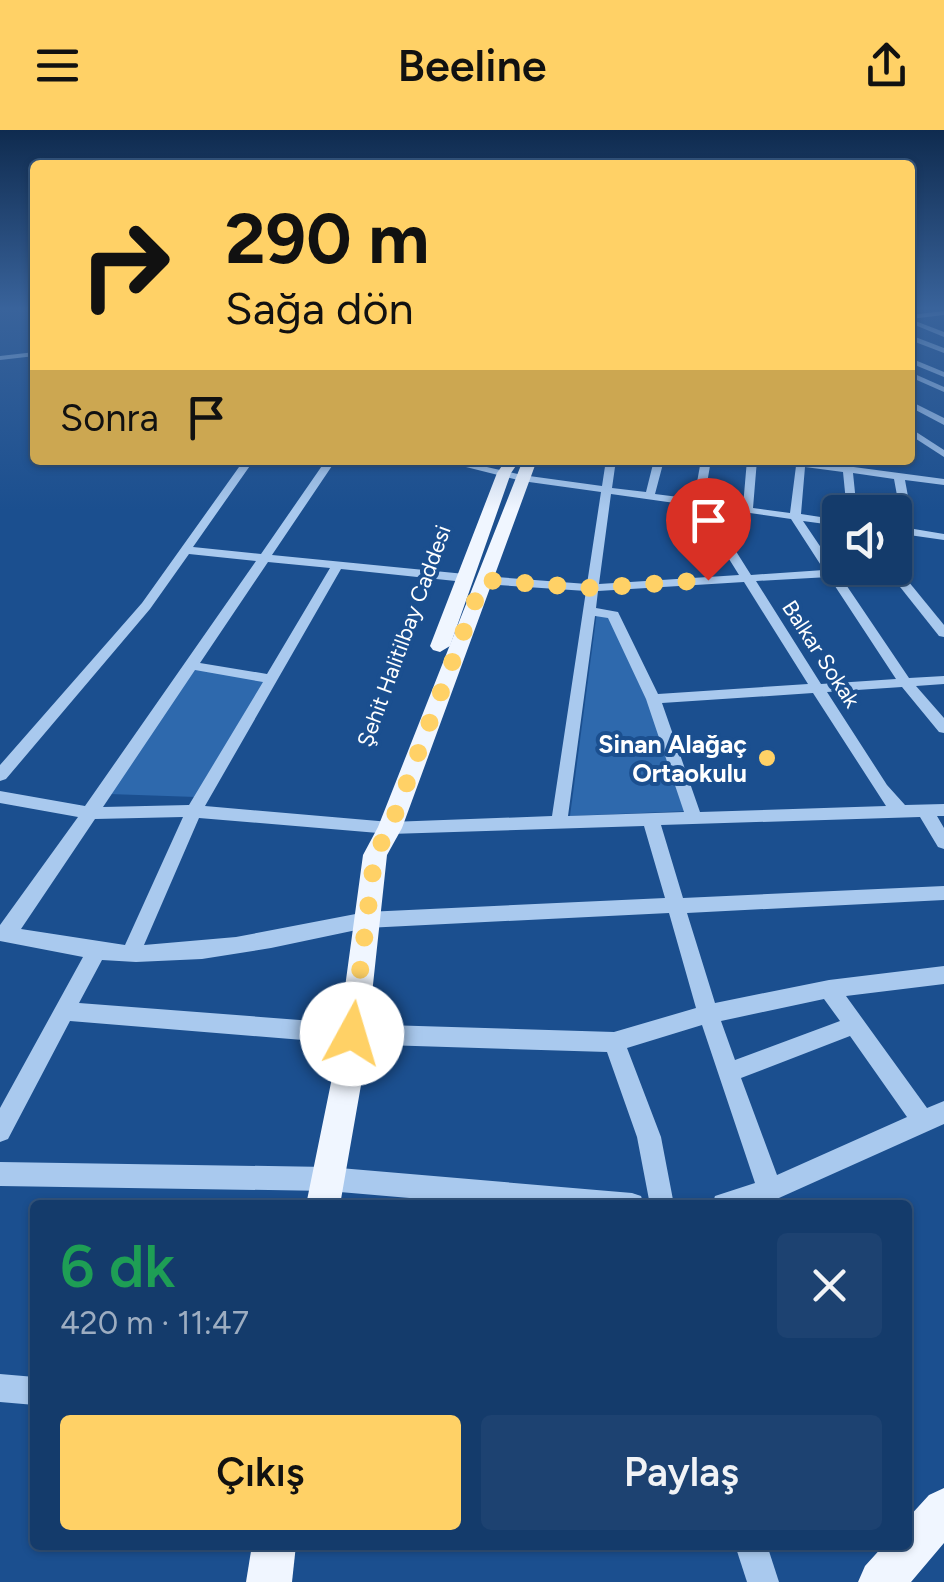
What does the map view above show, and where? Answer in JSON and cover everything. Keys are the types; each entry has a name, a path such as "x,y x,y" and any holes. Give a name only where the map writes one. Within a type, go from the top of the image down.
{"main road":[{"path":"325,1192 352,1034 375,854 390,828 474,579 517,468"},
{"path":"912,1547 944,1510"},
{"path":"269,1582 273,1550"},
{"path":"882,1582 910,1550"}],"street":[{"path":"915,376 944,390"},
{"path":"915,407 944,422"},
{"path":"915,433 944,431"},
{"path":"915,434 942,451"},
{"path":"0,776 103,660 244,465"},
{"path":"328,465 3,934 97,950 169,952 298,935 366,920 944,893"},
{"path":"489,465 650,495 822,521"},
{"path":"559,824 611,465"},
{"path":"650,495 659,465"},
{"path":"699,502 705,465"},
{"path":"748,510 752,465"},
{"path":"801,465 796,517 822,555"},
{"path":"814,465 944,482"},
{"path":"848,470 850,495"},
{"path":"898,476 902,495"},
{"name":"Balkar Sokak","path":"699,502 882,789 901,812"},
{"path":"912,531 944,537"},
{"path":"930,534 944,554"},
{"path":"186,550 592,588 822,574"},
{"path":"131,952 194,811 338,565"},
{"path":"842,585 905,682 944,728"},
{"path":"905,585 944,634"},
{"path":"588,612 614,615 652,699 695,820"},
{"path":"189,665 272,679"},
{"path":"652,699 944,680"},
{"path":"0,797 90,813 194,811 390,828 944,810"},
{"path":"925,811 944,842"},
{"path":"651,821 708,1014 770,1190"},
{"path":"0,1131 97,950"},
{"path":"64,1011 352,1034 614,1042 708,1014 829,988 936,976 944,995"},
{"path":"739,1200 934,1116 855,1025 829,988"},
{"path":"728,1073 855,1025"},
{"path":"614,1042 649,1137 661,1200"},
{"path":"0,1174 514,1200"},
{"path":"0,1388 30,1391"},
{"path":"752,1550 763,1582"}],"shaded area":[{"path":"597,612 615,614 688,811 570,816"},
{"path":"194,668 265,680 196,797 109,794"}],"place":[{"name":"Sinan Alağaç Ortaokulu","path":"767,758"}],"route":[{"path":"352,1034 375,854 390,828 483,580 592,588 708,580"}]}
